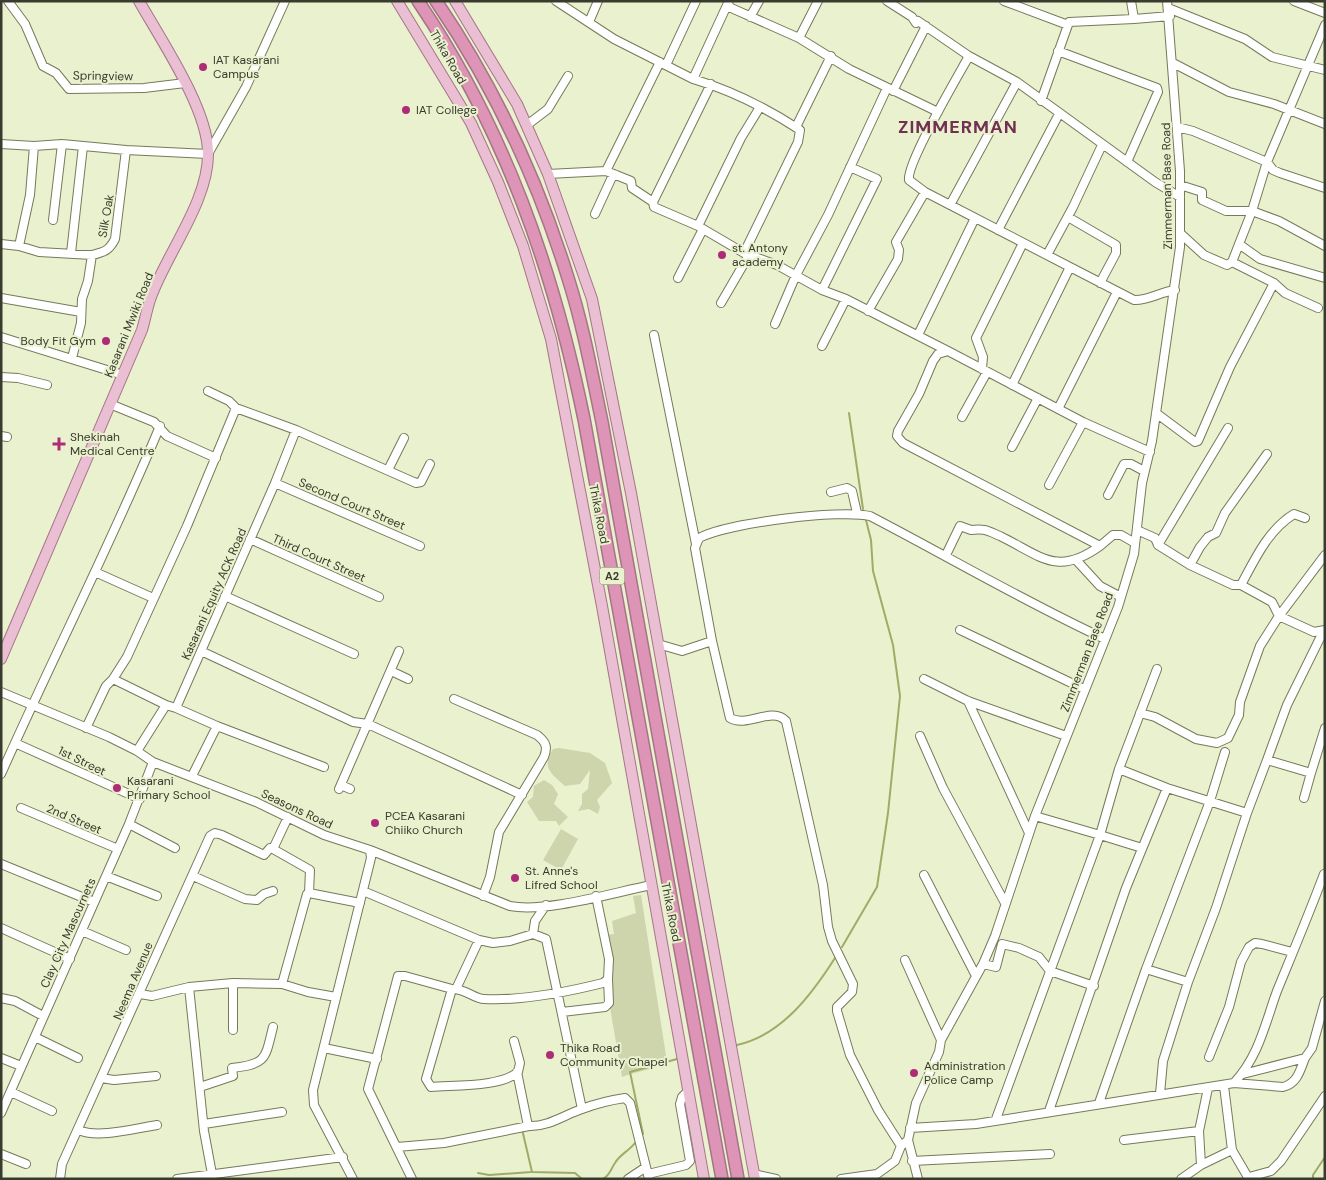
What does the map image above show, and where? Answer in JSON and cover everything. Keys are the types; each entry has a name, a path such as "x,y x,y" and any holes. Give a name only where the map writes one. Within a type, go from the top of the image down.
{"highway":[{"name":"Thika Road","path":"418,1 453,56 503,154 526,208 562,318 584,419 722,1179"},
{"name":"Thika Road","path":"436,1 480,72 520,151 556,242 579,316 602,422 738,1179"}],"main road":[{"name":"Kasarani Mwiki Road","path":"1,659 142,330 151,297 196,204 208,154 206,134 185,83 139,1"},
{"name":"Thika Road","path":"397,1 471,123 511,215 544,316 558,368 704,1179"},
{"path":"455,1 501,75 526,125 548,174 594,307 658,644 754,1176"}],"street":[{"name":"Springview","path":"8,1 25,24 43,66 56,73 69,89 144,88 185,83"},
{"path":"1,144 34,146 62,144 126,150 208,154 246,87 285,1"},
{"path":"556,1 614,39 693,79 711,84 760,107 800,130 801,134 798,142 721,303"},
{"path":"589,22 598,1"},
{"path":"606,171 696,1"},
{"path":"750,17 759,1"},
{"path":"799,38 818,1"},
{"path":"887,1 912,17 916,23 918,21 969,56 1016,82 1102,145 1180,197"},
{"path":"1004,1 1017,4 1068,25"},
{"path":"1131,1 1134,19"},
{"path":"1294,1 1324,11 1325,13"},
{"path":"693,79 728,2"},
{"path":"728,2 729,7 799,38 831,56 849,69 938,112"},
{"path":"1041,100 1069,22 1134,19 1168,8 1245,39 1272,57 1325,70"},
{"name":"Zimmerman Base Road","path":"908,1140 916,1103 939,1052 941,1040 983,964 1029,833 1121,597 1135,543 1144,471 1150,452 1175,290 1181,234 1177,127 1168,8"},
{"path":"1181,234 1212,260 1227,265 1232,262 1252,211 1267,162 1325,25"},
{"path":"775,324 796,275 828,215 850,167 890,89 926,26"},
{"path":"1058,51 1157,88 1158,92 1127,162"},
{"path":"796,128 831,56"},
{"path":"969,56 938,112 908,177 911,183 1134,300 1141,301 1159,292 1175,290"},
{"path":"1173,63 1230,92 1290,110 1325,124"},
{"path":"526,125 548,109 568,76"},
{"path":"950,205 1016,82"},
{"path":"653,202 711,84"},
{"path":"678,278 740,138 760,107"},
{"path":"998,230 1060,114"},
{"path":"1177,127 1193,131 1267,162 1273,170 1280,173 1325,188"},
{"path":"53,220 62,144"},
{"path":"1047,255 1068,217 1102,145"},
{"path":"19,246 30,196 34,146"},
{"path":"71,253 83,146"},
{"name":"Silk Oak","path":"92,256 104,253 110,248 115,239 126,150"},
{"path":"822,290 877,179 850,167"},
{"path":"548,174 606,171 631,181 632,188 653,202 654,207 662,212 701,228 746,254 796,275 822,290 846,299 1083,422 1150,452"},
{"path":"595,214 612,176 616,175"},
{"path":"1180,185 1202,192 1202,200 1226,211 1252,211 1279,221 1325,246"},
{"path":"868,311 898,259 899,250 896,242 925,192"},
{"path":"1068,217 1116,245 1116,253 1100,283"},
{"path":"918,335 975,218"},
{"path":"962,417 984,370 983,357 976,338 1024,242"},
{"path":"1,244 19,246 39,252 92,256 80,312 82,323 72,358"},
{"path":"1239,244 1260,259 1325,278"},
{"path":"1232,262 1274,283 1285,293 1318,308"},
{"path":"1012,385 1070,267"},
{"path":"1156,413 1195,442 1198,442 1230,367 1274,283"},
{"path":"1058,409 1117,292"},
{"path":"1,298 80,312"},
{"path":"822,346 846,299"},
{"path":"654,335 696,544 712,641 730,718 742,721 774,715 786,721 823,885 828,927 832,941 853,984 852,992 837,1007 837,1011 850,1055 878,1110 901,1146"},
{"path":"1,337 123,375"},
{"path":"948,351 938,354 933,361 919,394 899,427 897,436 900,440 1100,546"},
{"path":"1,377 18,378 46,386"},
{"path":"208,391 229,401 236,408 296,430 418,483 430,464"},
{"path":"1012,447 1038,398"},
{"path":"110,404 160,426 168,436 216,458"},
{"path":"86,728 106,686 113,679 127,657 216,458 236,408"},
{"path":"1049,485 1083,422"},
{"path":"1,774 95,572 102,561 160,426"},
{"path":"1158,545 1228,428"},
{"name":"Kasarani Equity ACK Road","path":"176,708 275,483 296,430"},
{"path":"388,470 404,438"},
{"path":"1190,565 1208,537 1216,533 1225,513 1267,454"},
{"path":"1108,495 1125,464 1131,464 1144,471"},
{"name":"Second Court Street","path":"275,483 420,546"},
{"path":"831,492 847,488 852,491 857,513"},
{"path":"696,544 703,536 749,525 817,515 857,513 870,516 946,554 1019,594 1048,613 1105,639"},
{"path":"1241,585 1268,539 1294,514 1305,518"},
{"path":"946,554 960,526 971,530 979,528 991,532 1055,563 1077,561 1100,546 1112,535 1121,536 1135,543"},
{"path":"1137,530 1155,538 1158,545 1190,565 1233,585 1241,585 1272,602 1279,616 1314,632 1323,634 1287,705 1247,813 1216,908 1188,982 1163,1061 1160,1094"},
{"name":"Third Court Street","path":"250,539 379,597"},
{"path":"1140,713 1155,718 1196,739 1217,743 1228,738 1239,715 1240,702 1260,646 1279,616 1325,555"},
{"path":"1077,561 1100,586 1121,597"},
{"path":"95,572 153,598"},
{"path":"225,596 354,654"},
{"path":"960,630 1084,688"},
{"path":"658,644 682,651 712,641"},
{"path":"201,651 353,722 368,724 522,795"},
{"path":"350,790 340,787 399,651"},
{"path":"996,1119 1100,835 1119,769 1157,669"},
{"path":"391,671 408,679"},
{"path":"113,679 166,705 216,726 324,767"},
{"path":"924,679 942,686 968,702 1066,736"},
{"name":"Seasons Road","path":"1,692 138,751 153,762 192,776 288,817 324,836 370,850 483,896 518,907 546,905 652,885"},
{"path":"454,699 544,740 546,747 544,757 499,832 490,877 483,896"},
{"path":"968,702 1029,833"},
{"path":"138,751 166,705"},
{"path":"192,776 216,726"},
{"path":"1304,798 1325,728"},
{"path":"920,736 943,788 1004,903"},
{"name":"1st Street","path":"15,743 140,799"},
{"path":"1099,1103 1146,969 1210,801 1225,752"},
{"path":"1267,760 1311,773"},
{"name":"Clay City Masournets","path":"1,1113 140,799 153,762"},
{"path":"1119,769 1167,788 1247,813"},
{"path":"1049,1111 1142,848 1167,788"},
{"name":"2nd Street","path":"21,808 118,849"},
{"path":"1036,816 1142,848"},
{"path":"282,984 307,894 309,893 310,870 273,849 288,817"},
{"path":"129,824 175,848"},
{"name":"Neema Avenue","path":"60,1179 62,1164 212,834 217,833 264,855 270,848 273,849"},
{"path":"353,1179 343,1157 318,1115 313,1100 313,1090 371,858 370,850"},
{"path":"1,864 94,902"},
{"path":"1234,1083 1242,1074 1261,1041 1292,952 1297,945 1324,874"},
{"path":"924,875 976,976"},
{"path":"106,876 156,896"},
{"path":"193,876 245,899 257,900 264,894 273,891"},
{"path":"362,891 479,940 493,943 510,941 534,934 542,936 549,944 557,994 582,1109"},
{"path":"309,893 360,903"},
{"path":"562,1012 605,1007 609,1003 609,959 596,896"},
{"path":"534,934 535,921 546,905"},
{"path":"1,928 70,959"},
{"path":"82,931 126,950"},
{"path":"479,940 454,989 426,1079 431,1087 497,1082 509,1078 517,1072"},
{"path":"1209,1057 1229,1007 1241,962 1249,947 1255,943 1292,952"},
{"path":"983,964 996,967 1002,944 1039,956 1050,971 1094,986"},
{"path":"905,960 941,1040"},
{"path":"1146,969 1188,982"},
{"path":"412,1179 369,1095 370,1083 398,976 472,993 484,999 557,994 603,983 608,979"},
{"path":"140,994 152,996 189,988 233,983 282,984 308,992 336,997"},
{"path":"233,983 233,1030"},
{"path":"189,988 204,1124 212,1174"},
{"path":"1,998 15,1001 43,1016"},
{"path":"910,1128 976,1124 996,1119 1234,1083 1283,1087 1290,1085 1297,1079 1305,1058 1312,1048 1325,1000"},
{"path":"200,1087 233,1076 232,1068 252,1066 261,1062 267,1050 273,1027"},
{"path":"35,1037 78,1058"},
{"path":"514,1041 520,1063 517,1072 528,1126"},
{"path":"324,1048 377,1059"},
{"path":"1,1058 21,1066"},
{"path":"1242,1074 1305,1058"},
{"path":"102,1078 114,1080 156,1076"},
{"path":"1224,1086 1232,1150 1249,1178 1271,1171 1282,1161 1325,1096"},
{"path":"1201,1165 1199,1131 1208,1088"},
{"path":"628,1179 686,1165 690,1161 680,1104 682,1097 688,1091"},
{"path":"11,1092 52,1112"},
{"path":"397,1147 444,1144 528,1126 536,1126 616,1099 628,1100 648,1173"},
{"path":"204,1124 282,1112"},
{"path":"79,1130 88,1133 100,1133 157,1125"},
{"path":"1124,1140 1199,1131"},
{"path":"841,1179 877,1174 895,1161 901,1146 908,1140 918,1179"},
{"path":"1181,1179 1201,1165 1232,1150"},
{"path":"1,1154 26,1164"},
{"path":"912,1161 1050,1154"},
{"path":"177,1179 343,1157"},
{"path":"754,1176 776,1179"}],"green space":[{"path":"559,748 590,753 605,763 612,783 597,800 600,807 598,814 589,809 578,811 582,804 582,794 588,789 590,770 580,784 565,786 549,770 549,756 553,749"},
{"path":"544,780 552,785 558,794 554,804 568,817 559,826 556,821 539,821 527,802 533,797 534,786"},
{"path":"561,829 578,839 561,870 543,860"},
{"path":"641,895 667,1062 657,1067 622,1077 607,990 613,969 607,935 614,934 612,921 636,913 633,896"}],"waterway":[{"path":"849,413 863,509"},
{"path":"842,947 877,887 888,813 900,696 893,645 873,571 871,540 866,520"},
{"path":"737,1045 753,1040 782,1023 806,999 835,958"},
{"path":"643,1134 630,1072 677,1059"},
{"path":"522,1129 532,1172 575,1173 582,1179"},
{"path":"603,1179 609,1174 619,1158 635,1143"},
{"path":"1313,1179 1313,1175 1325,1157"},
{"path":"478,1173 489,1175 531,1172"}],"place":[{"name":"IAT Kasarani Campus","path":"203,67"},
{"name":"IAT College","path":"406,110"},
{"name":"st. Antony academy","path":"722,255"},
{"name":"Body Fit Gym","path":"106,341"},
{"name":"Shekinah Medical Centre","path":"59,444"},
{"name":"Kasarani Primary School","path":"117,788"},
{"name":"PCEA Kasarani Chiiko Church","path":"375,823"},
{"name":"St. Anne's Lifred School","path":"515,878"},
{"name":"Thika Road Community Chapel","path":"550,1055"},
{"name":"Administration Police Camp","path":"914,1073"}],"district":[{"name":"ZIMMERMAN","path":"958,127"}]}
